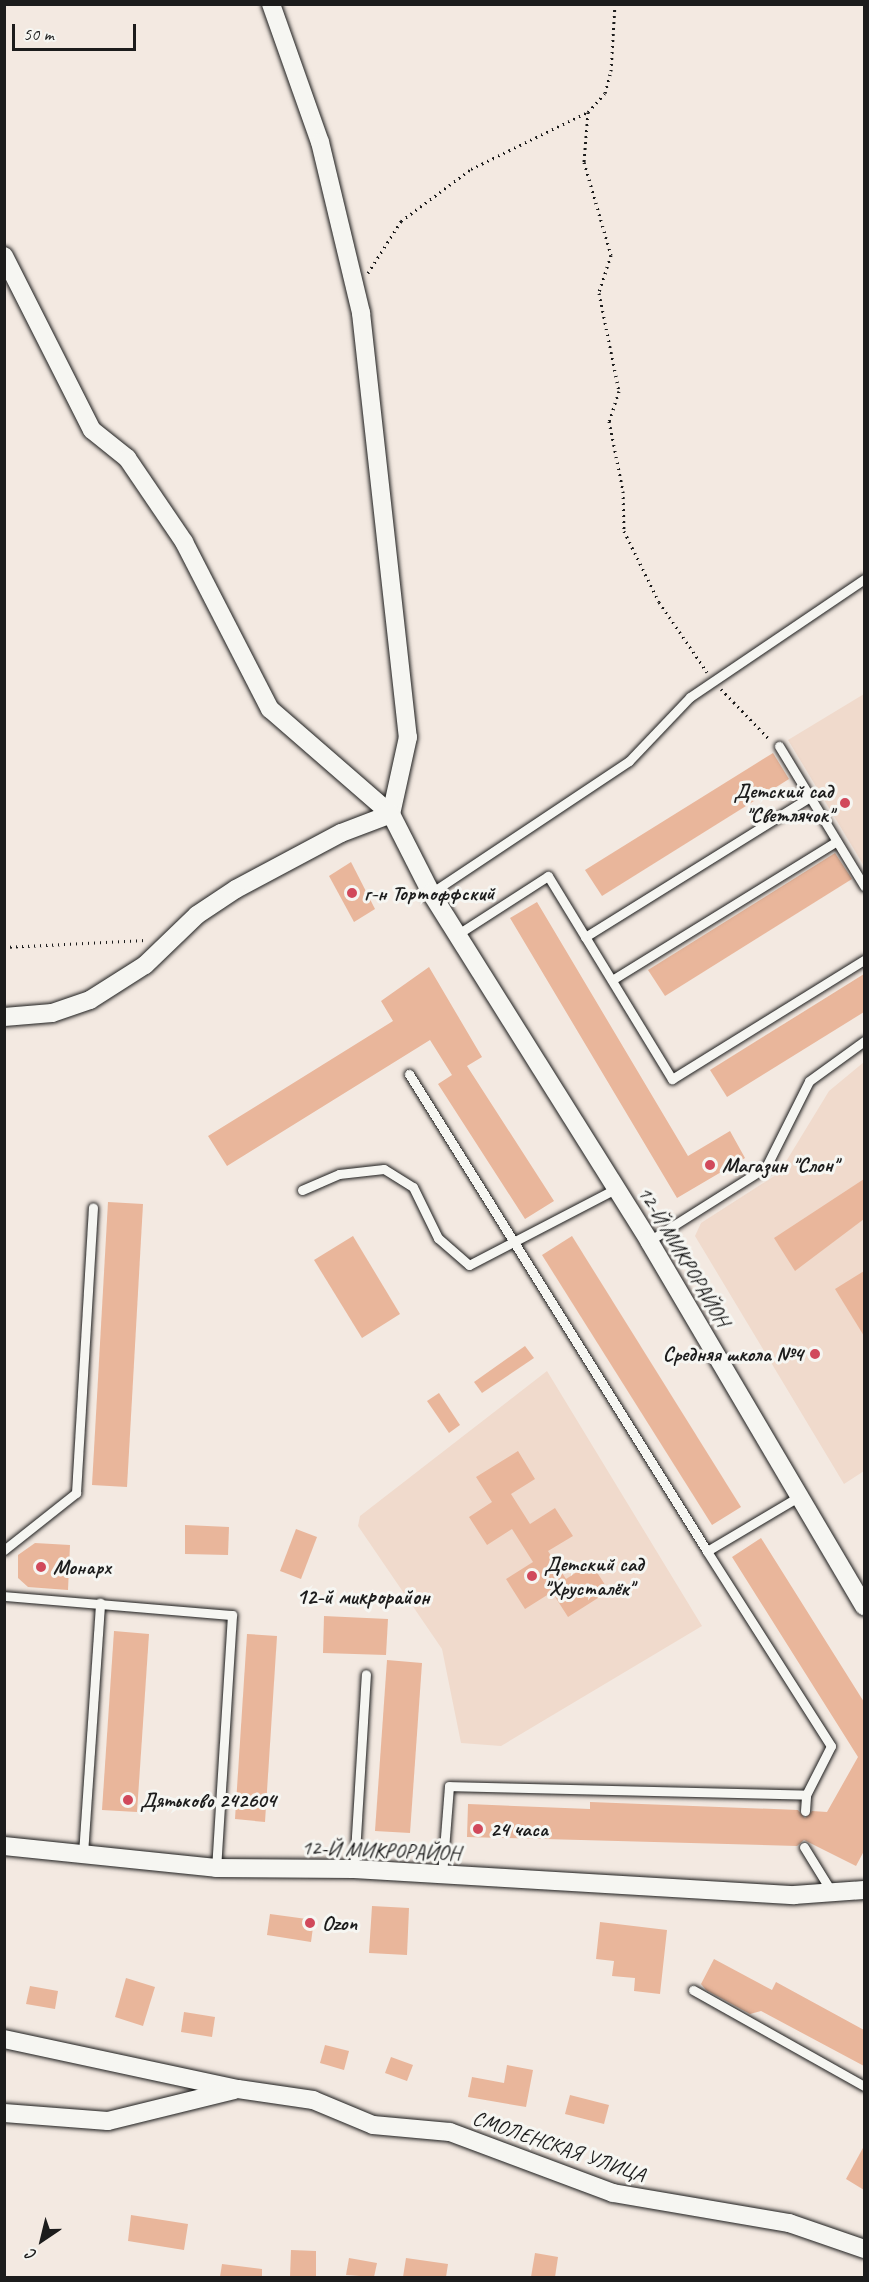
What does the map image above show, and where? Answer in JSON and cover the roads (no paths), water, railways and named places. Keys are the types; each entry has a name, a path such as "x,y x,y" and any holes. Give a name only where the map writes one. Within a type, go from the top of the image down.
{"street":[{"path":"271,4 320,142 356,292 408,737 391,814"},
{"path":"4,256 92,430 128,458 183,542 270,710 391,814"},
{"path":"4,1017 52,1013 90,1000 145,965 173,938 236,889 341,833 391,814"},
{"name":"12-Й МИКРОРАЙОН","path":"391,814 431,893 617,1188 864,1606"},
{"name":"12-Й МИКРОРАЙОН","path":"4,1846 216,1868 354,1869 834,1896 864,1890"},
{"name":"СМОЛЕНСКАЯ УЛИЦА","path":"4,2039 238,2089 312,2100 373,2125 450,2132 613,2193 789,2223 864,2249"},
{"name":"СМОЛЕНСКАЯ УЛИЦА","path":"4,2113 108,2121 238,2089"}],"lane":[{"path":"431,893 628,761 713,679 864,579"},
{"path":"779,746 864,886"},
{"path":"585,937 810,797"},
{"path":"612,980 837,841"},
{"path":"458,934 548,876 672,1079 864,960"},
{"path":"649,1241 766,1167 809,1081 864,1041"},
{"path":"409,1074 517,1240 707,1551 831,1746 806,1795 805,1811"},
{"path":"302,1190 339,1174 384,1169 413,1187 438,1238 469,1265 617,1188"},
{"path":"4,1550 76,1493 93,1208"},
{"path":"707,1551 800,1496"},
{"path":"4,1596 232,1615 216,1868"},
{"path":"83,1854 100,1603"},
{"path":"354,1869 366,1674"},
{"path":"442,1875 449,1786 806,1795"},
{"path":"804,1846 834,1896"},
{"path":"693,1990 864,2086"}],"place":[{"name":"Детский сад \"Светлячок\"","path":"845,803"},
{"name":"г-н Тортоффский","path":"352,893"},
{"name":"Магазин \"Слон\"","path":"710,1165"},
{"name":"Средняя школа №4","path":"815,1354"},
{"name":"Монарх","path":"41,1567"},
{"name":"Детский сад \"Хрусталёк\"","path":"532,1576"},
{"name":"Дятьково 242604","path":"128,1800"},
{"name":"24 часа","path":"478,1829"},
{"name":"Ozon","path":"310,1923"}],"district":[{"name":"12-й микрорайон","path":"363,1598"}]}
